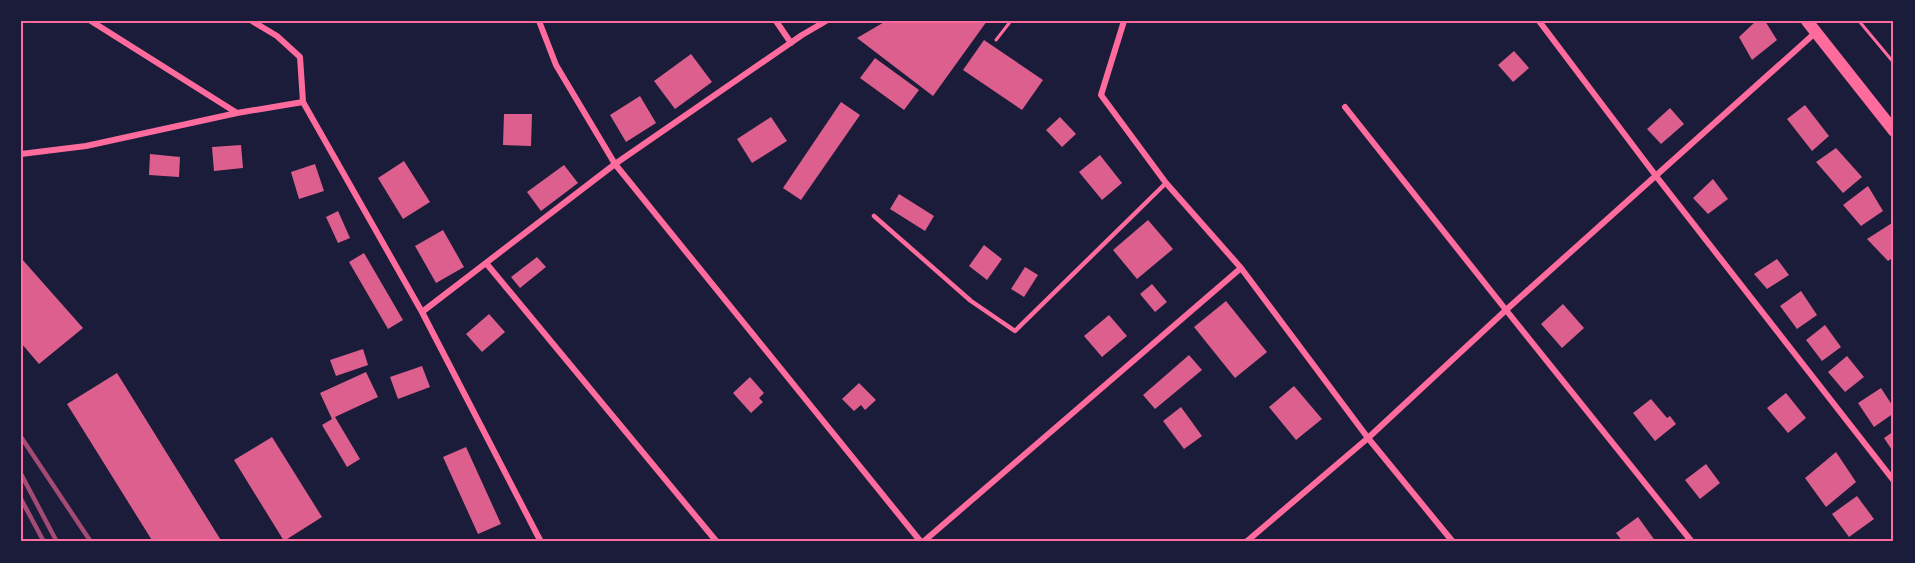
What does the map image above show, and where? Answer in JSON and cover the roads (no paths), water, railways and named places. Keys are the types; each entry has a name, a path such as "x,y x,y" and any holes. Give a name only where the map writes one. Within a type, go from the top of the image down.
{"main road":[{"path":"1807,21 1894,131"}],"street":[{"path":"91,21 237,113"},
{"path":"252,21 278,36 300,57 303,102 422,312 540,542"},
{"path":"539,21 556,65 615,164 922,542 1241,268"},
{"path":"776,21 791,43"},
{"path":"422,312 615,164 826,21"},
{"path":"1124,21 1101,95 1166,183 1241,268 1368,438 1454,542"},
{"path":"1539,21 1656,176 1894,481"},
{"path":"1246,542 1368,438 1506,310 1816,32"},
{"path":"21,154 86,146 237,113 303,102"},
{"path":"1345,107 1692,542"},
{"path":"486,263 717,542"}],"lane":[{"path":"874,216 970,301 1015,331 1166,183"}],"railway":[{"path":"21,437 91,542"},
{"path":"21,474 57,542"},
{"path":"21,499 44,542"}]}
